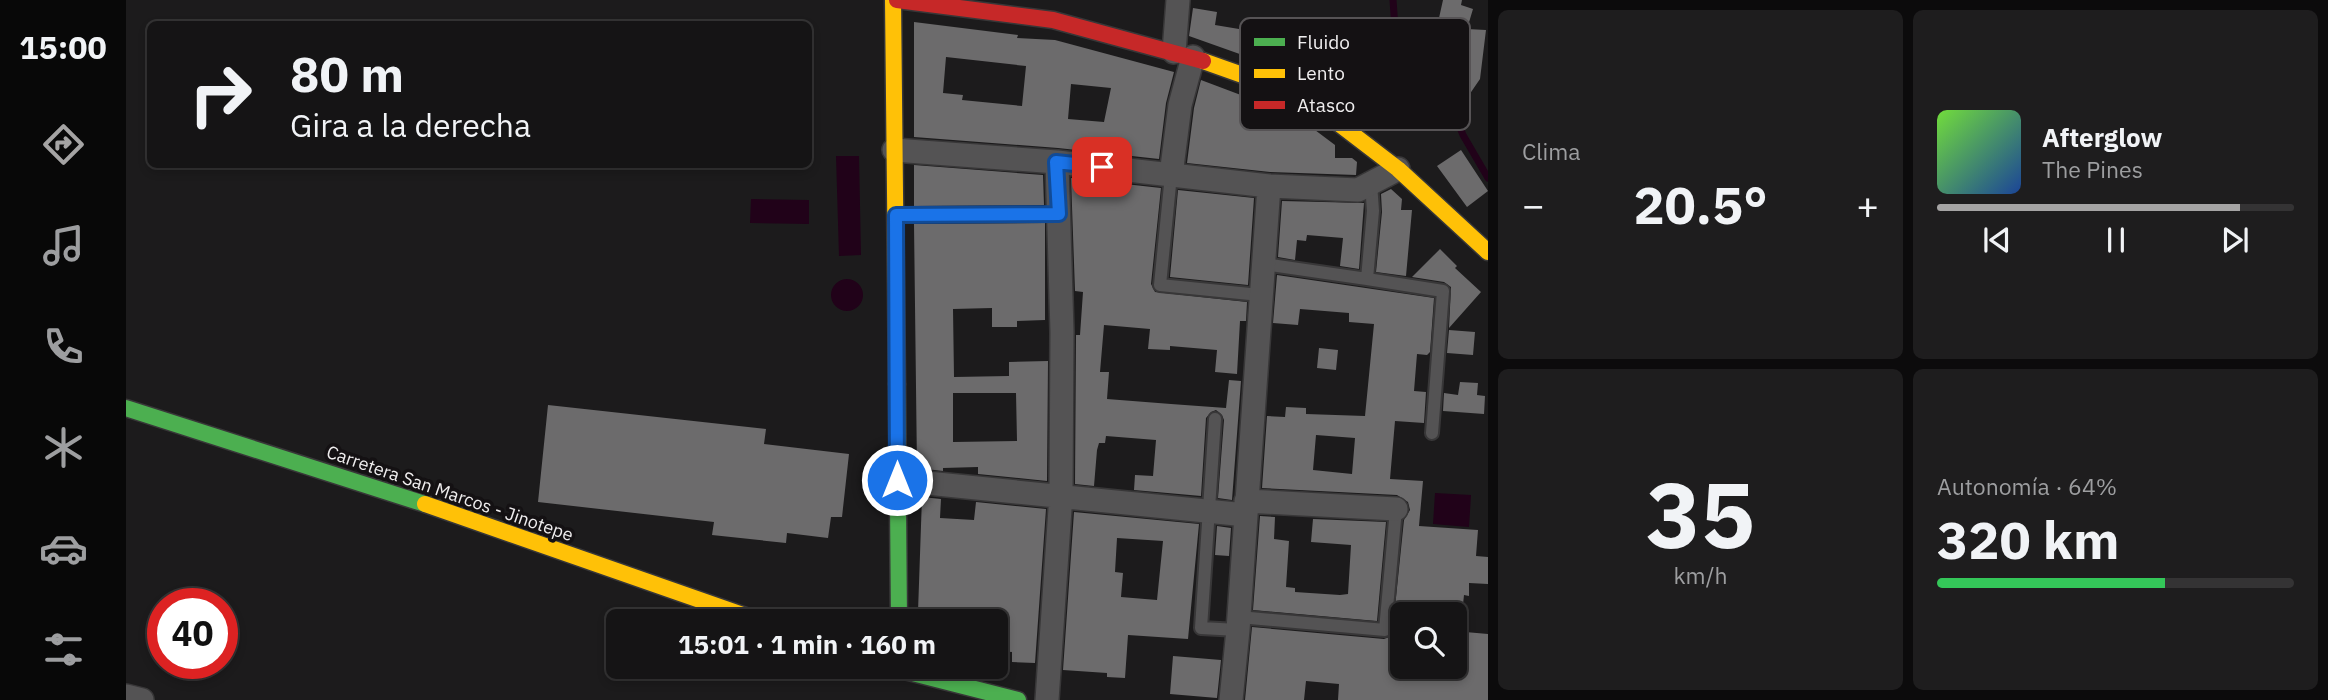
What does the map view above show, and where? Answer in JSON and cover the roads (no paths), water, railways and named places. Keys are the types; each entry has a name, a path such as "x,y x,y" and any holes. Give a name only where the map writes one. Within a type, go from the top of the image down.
{"street":[{"path":"899,609 895,0 1053,20 1184,54 1240,74"},
{"path":"1171,175 1184,54 1178,0"},
{"path":"1347,130 1398,169 1488,253"},
{"path":"894,150 1056,162 1269,186 1358,190 1398,169"},
{"path":"1047,700 1061,494 1059,214 1056,162"},
{"path":"1231,700 1239,624 1269,186"},
{"name":"Carretera San Marcos - Jinotepe","path":"126,408 454,513 726,609"},
{"path":"897,480 1061,494 1207,511 1246,508 1395,509"},
{"path":"938,679 1018,700"},
{"path":"126,696 142,700"}],"lane":[{"path":"1171,175 1160,285 1260,295"},
{"path":"1367,279 1373,211 1371,183"},
{"path":"896,215 1059,214"},
{"path":"1264,264 1443,291 1432,433"},
{"path":"1215,419 1201,628 1239,624 1385,630 1395,509"}],"waterway":[{"path":"1393,0 1394,18"},
{"path":"1461,130 1488,178"}]}
